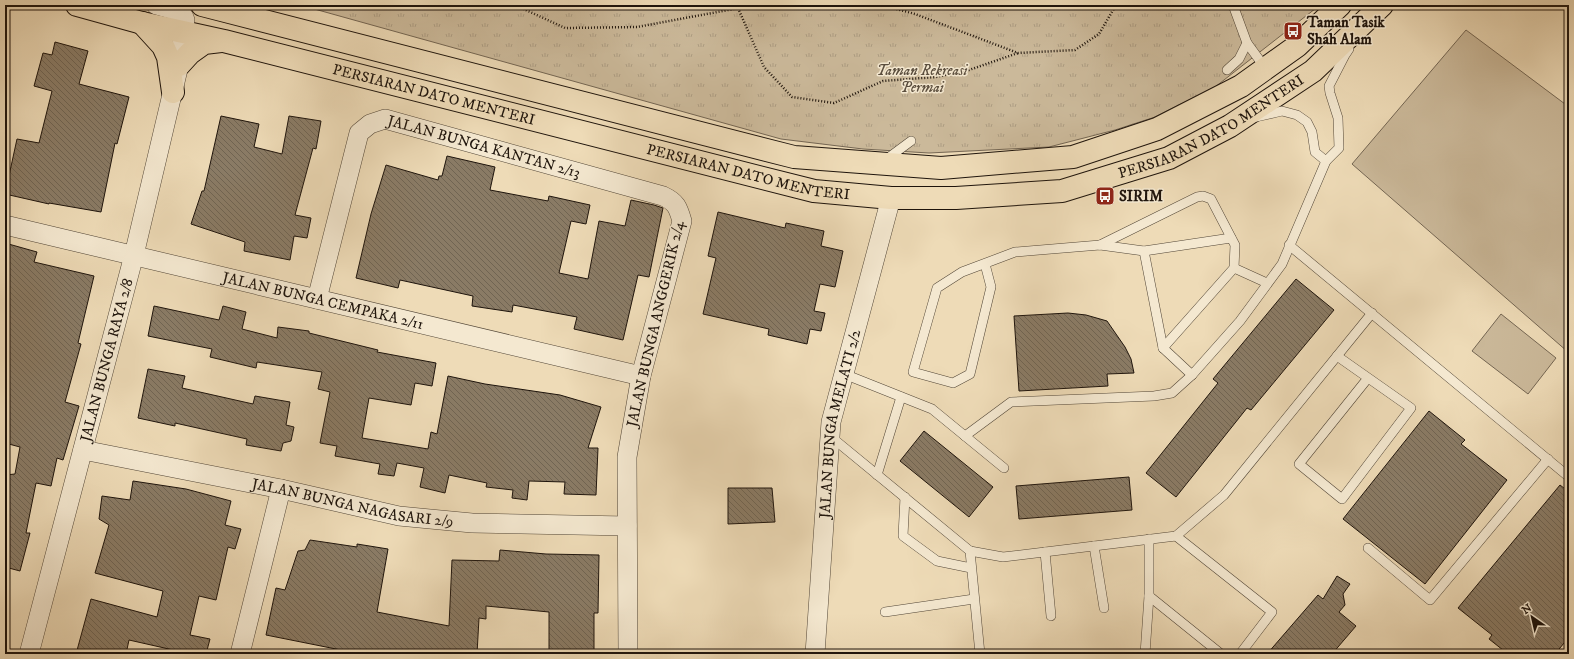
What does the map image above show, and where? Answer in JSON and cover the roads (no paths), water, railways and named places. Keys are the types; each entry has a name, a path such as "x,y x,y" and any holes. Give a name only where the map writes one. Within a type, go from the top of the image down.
{"main road":[{"name":"PERSIARAN DATO MENTERI","path":"77,5 814,191 891,198 956,198 1062,191 1169,158 1230,126 1313,71 1383,5"},
{"name":"PERSIARAN DATO MENTERI","path":"202,5 261,16 794,157 941,168 1073,157 1157,129 1241,86 1297,46 1340,5"},
{"path":"142,22 163,46 168,57 173,92"},
{"path":"179,65 190,53 204,43 224,41"}],"street":[{"name":"JALAN BUNGA RAYA 2/8","path":"29,654 134,255 179,65 184,32 184,15 180,12 156,5"},
{"name":"JALAN BUNGA KANTAN 2/13","path":"317,299 359,133 370,124 385,119 664,196 673,201 679,209"},
{"name":"JALAN BUNGA MELATI 2/2","path":"816,654 831,422 891,198"},
{"name":"JALAN BUNGA ANGGERIK 2/4","path":"628,654 626,526 627,457 641,376 682,220 679,209"},
{"name":"JALAN BUNGA CEMPAKA 2/11","path":"5,226 134,255 641,376"},
{"name":"JALAN BUNGA NAGASARI 2/9","path":"83,450 281,489 399,516 472,523 626,526"},
{"path":"240,654 281,489"}],"lane":[{"path":"1233,5 1247,43 1266,69"},
{"path":"965,436 1011,402 1154,396 1172,393 1192,375 1240,321 1282,264 1326,161 1339,148 1338,118 1329,86 1345,55 1383,5"},
{"path":"1227,70 1239,59 1247,43"},
{"path":"1230,126 1252,118 1282,111 1297,115 1307,122 1312,132 1315,152 1326,161"},
{"path":"881,163 911,141"},
{"path":"1100,245 1196,197 1203,196 1211,199 1235,245 1234,268 1163,348"},
{"path":"985,264 991,287 970,374 953,383 913,372 937,288 962,272 1015,252 1100,245 1144,251 1231,238"},
{"path":"1289,245 1569,477"},
{"path":"1144,251 1163,348 1192,375"},
{"path":"1234,268 1267,283"},
{"path":"830,436 970,551 1003,557 1176,536 1224,495 1372,313"},
{"path":"1337,356 1411,408 1342,499 1299,464 1368,378"},
{"path":"844,374 932,409 1004,468"},
{"path":"877,475 901,397"},
{"path":"1368,548 1430,600 1548,459"},
{"path":"905,497 903,536 937,561 971,568"},
{"path":"1176,536 1272,612 1240,654"},
{"path":"1145,654 1149,596 1149,539"},
{"path":"1094,546 1104,608"},
{"path":"970,551 980,654"},
{"path":"1044,552 1051,616"},
{"path":"1149,596 1221,654"},
{"path":"885,612 974,599"}],"place":[{"name":"Taman Tasik Shah Alam","path":"1293,31"},
{"name":"SIRIM","path":"1105,196"}],"park label":[{"name":"Taman Rekreasi Permai","path":"922,78"}]}
